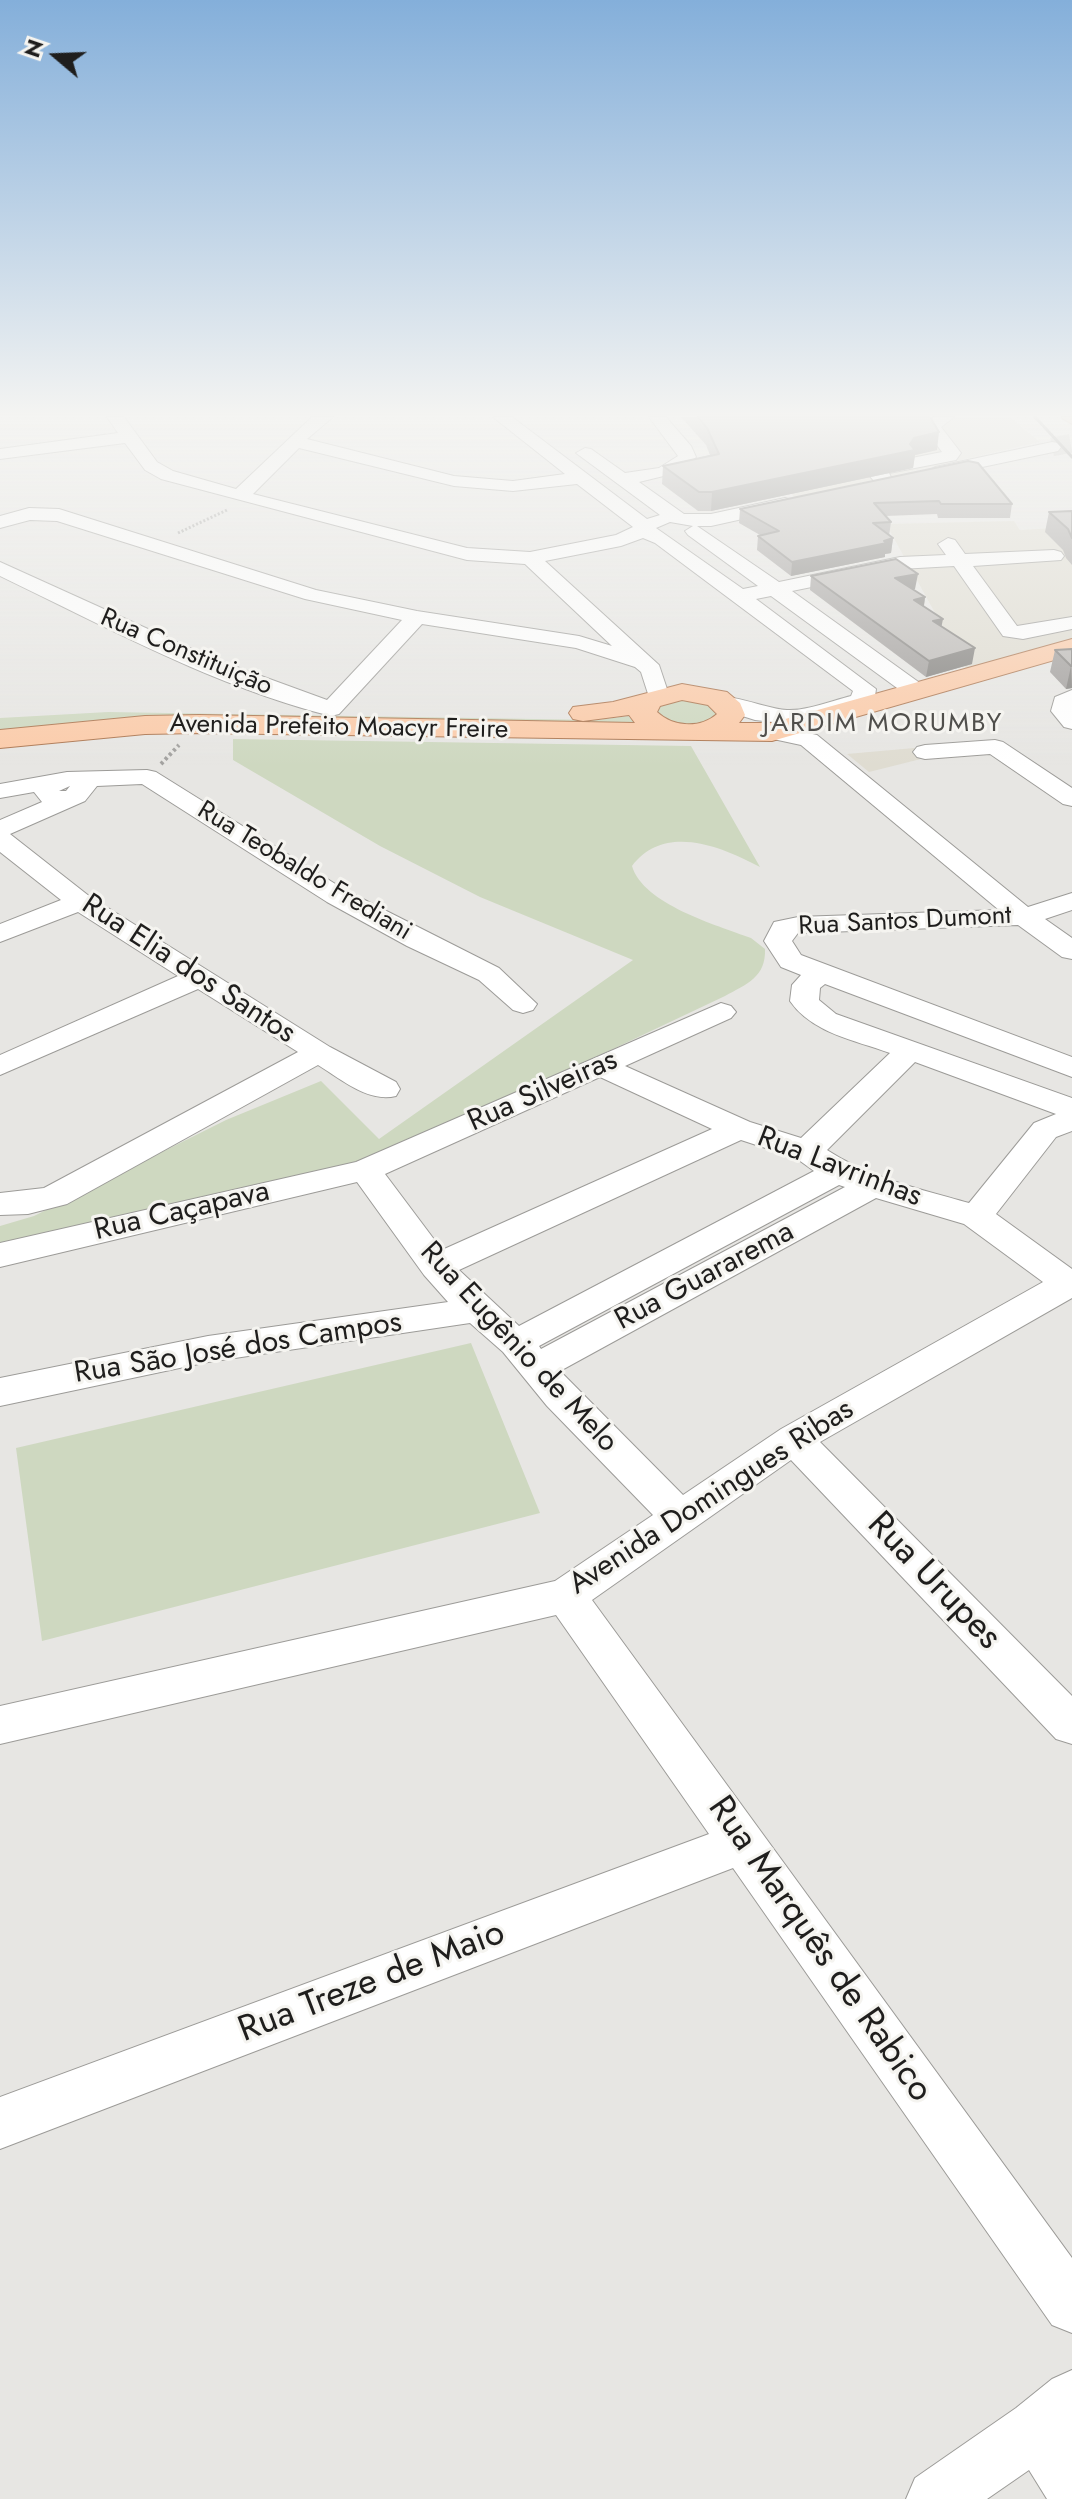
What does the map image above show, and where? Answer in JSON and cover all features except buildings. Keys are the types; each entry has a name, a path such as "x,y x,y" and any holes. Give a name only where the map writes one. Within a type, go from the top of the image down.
{"main road":[{"name":"Avenida Prefeito Moacyr Freire","path":"0,739 145,725 199,724 688,732 811,730 916,691 1072,647"},
{"name":"Avenida Prefeito Moacyr Freire","path":"57,706 587,713 615,710 653,698 694,692 725,703 731,715 727,721 710,730 688,732 654,725 642,713 653,698"}],"street":[{"path":"116,534 312,595 417,617 579,642 644,663"},
{"path":"379,534 444,551 530,558 621,540 636,534"},
{"path":"650,534 662,539 740,596 960,548 1054,556"},
{"path":"662,539 685,537 686,534"},
{"path":"700,534 916,691"},
{"path":"1036,537 1072,575"},
{"path":"960,548 1010,632 1023,633 1072,623"},
{"path":"530,558 644,663 655,676 653,698"},
{"name":"Rua Constituição","path":"0,568 158,644 268,690 331,709"},
{"name":"Avenida Prefeito Moacyr Freire","path":"725,703 755,713 791,717 859,701 865,689 740,596"},
{"path":"331,709 417,617"},
{"path":"579,642 613,632"},
{"path":"1072,697 1063,702 1062,711 1072,722"},
{"path":"811,730 1024,917 1072,951"},
{"path":"925,752 995,747 1072,799"},
{"path":"0,792 60,794 139,778"},
{"name":"Rua Teobaldo Frediani","path":"139,778 336,896 417,940 489,974 523,1004"},
{"path":"0,829 60,794"},
{"name":"Rua Elia dos Santos","path":"0,839 80,902 319,1053 385,1089"},
{"name":"Rua Santos Dumont","path":"821,973 791,961 778,941 784,928 1024,917 1072,901"},
{"path":"0,934 80,902"},
{"path":"1072,1068 821,973 806,985 804,1001 813,1012 826,1020 1072,1109"},
{"path":"0,1066 198,978"},
{"name":"Rua Silveiras","path":"365,1170 721,1012"},
{"path":"807,1151 911,1049"},
{"path":"0,1204 28,1203 55,1196 319,1053"},
{"name":"Rua Lavrinhas","path":"601,1066 739,1129 807,1151 838,1172 872,1186 976,1216 1071,1283"},
{"path":"976,1216 1045,1130 1072,1119"},
{"path":"436,1267 739,1129"},
{"name":"Rua Caçapava","path":"0,1255 365,1170"},
{"name":"Rua Eugênio de Melo","path":"365,1170 436,1267 477,1310 527,1355 560,1396 681,1518"},
{"name":"Rua Guararema","path":"527,1355 838,1172"},
{"name":"Rua Guararema","path":"527,1355 872,1186"},
{"name":"Avenida Domingues Ribas","path":"0,1725 566,1596 794,1439 1071,1283"},
{"name":"Rua São José dos Campos","path":"0,1392 194,1352 477,1310"},
{"name":"Rua Urupes","path":"794,1439 1072,1725"},
{"name":"Rua Marquês de Rabico","path":"566,1596 1072,2305"},
{"path":"0,1698 58,1714"},
{"name":"Rua Treze de Maio","path":"0,2123 743,1843"},
{"path":"936,2499 1054,2414 1072,2485"}],"path":[{"path":"151,545 174,534"},
{"path":"139,778 199,724"}],"shaded area":[{"path":"891,534 1072,534 1072,643 967,671"},
{"path":"914,748 925,758 869,772 847,754"}],"green space":[{"path":"669,695 723,706 710,727 661,725 652,703"},
{"path":"108,712 597,720 628,716 640,728 0,732 0,718"},
{"path":"233,739 691,746 760,867 728,852 693,842 660,845 645,853 632,866 650,891 665,902 701,920 751,938 765,949 759,973 725,996 387,1156 0,1247 0,1226 34,1216 226,1120 321,1081 379,1139 633,960 480,897 380,846 233,760"},
{"path":"471,1343 540,1513 42,1641 16,1448"}],"district":[{"name":"JARDIM MORUMBY","path":"883,725"}]}
